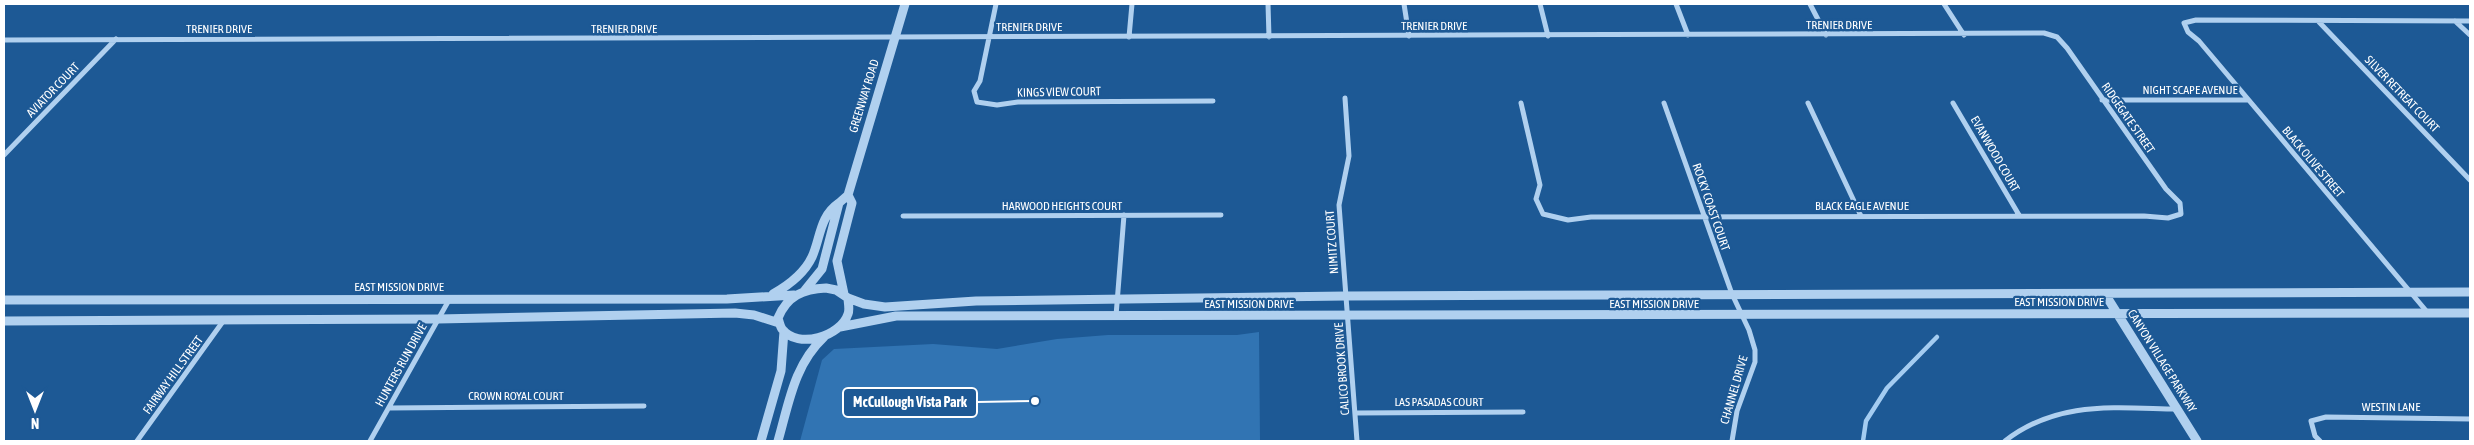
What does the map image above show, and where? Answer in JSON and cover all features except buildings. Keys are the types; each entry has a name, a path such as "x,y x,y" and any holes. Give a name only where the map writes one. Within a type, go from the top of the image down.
{"street":[{"name":"GREENWAY ROAD","path":"846,296 837,261 852,203 848,195 905,4"},
{"name":"KINGS VIEW COURT","path":"996,4 980,81 974,91 977,102 997,106 1018,102 1213,101"},
{"path":"1128,37 1132,4"},
{"path":"1268,4 1269,37"},
{"path":"1404,4 1408,36"},
{"path":"1540,4 1548,36"},
{"path":"1676,4 1688,35"},
{"path":"1810,4 1826,35"},
{"path":"1944,4 1964,35"},
{"name":"BLACK OLIVE STREET","path":"2319,22 2196,20 2184,23 2188,32 2199,41 2428,314"},
{"path":"2455,21 2470,35"},
{"path":"2319,22 2470,21"},
{"name":"SILVER RETREAT COURT","path":"2319,22 2470,180"},
{"name":"TRENIER DRIVE","path":"4,40 1964,35 2035,32 2054,35"},
{"name":"RIDGEGATE STREET","path":"2054,35 2066,45 2102,100 2166,189 2180,203 2181,214"},
{"name":"AVIATOR COURT","path":"4,156 116,39"},
{"name":"NIMITZ COURT","path":"1345,98 1350,156 1339,205 1346,296"},
{"name":"NIGHT SCAPE AVENUE","path":"2102,100 2248,100"},
{"name":"EVANWOOD COURT","path":"1953,102 2019,215"},
{"name":"BLACK EAGLE AVENUE","path":"1521,103 1540,185 1536,200 1543,214 1568,220 1592,217 2019,215 2144,216 2168,218 2181,214"},
{"name":"ROCKY COAST COURT","path":"1664,103 1732,294 1744,316"},
{"path":"1808,103 1861,216"},
{"path":"768,297 792,282 805,268 812,256 824,218 832,207 848,195"},
{"path":"805,290 824,263 839,203"},
{"name":"HARWOOD HEIGHTS COURT","path":"902,216 1221,215"},
{"path":"1116,316 1124,216"},
{"path":"761,441 781,371 781,310 794,295 805,290 826,288 846,296 850,310 840,327 826,335 810,350 800,363 778,441"},
{"name":"EAST MISSION DRIVE","path":"846,296 864,304 885,307 976,301 1117,301 1346,296 2470,292"},
{"name":"CANYON VILLAGE PARKWAY","path":"2106,294 2197,441"},
{"name":"EAST MISSION DRIVE","path":"4,300 727,299 794,295"},
{"name":"CALICO BROOK DRIVE","path":"1346,296 1357,441"},
{"name":"HUNTERS RUN DRIVE","path":"370,441 449,299"},
{"path":"4,321 438,319 735,313 754,315 781,327 788,334 805,339 826,335"},
{"name":"EAST MISSION DRIVE","path":"840,327 896,316 1348,317 2470,313"},
{"name":"CHANNEL DRIVE","path":"1732,441 1741,398 1755,362 1753,340 1744,316"},
{"name":"FAIRWAY HILL STREET","path":"137,441 225,320"},
{"name":"CROWN ROYAL COURT","path":"388,408 644,406"},
{"path":"2005,441 2026,424 2069,411 2177,410"},
{"name":"LAS PASADAS COURT","path":"1355,413 1522,412"},
{"name":"WESTIN LANE","path":"2320,441 2315,436 2312,421 2326,417 2470,418"}],"shaded area":[{"path":"1259,332 1260,441 800,441 822,360 834,349 933,344 997,349 1057,339 1108,335 1237,335"}],"waterway":[{"path":"1863,441 1866,421 1887,388 1937,337"}],"place":[{"name":"McCullough Vista Park","path":"1035,401"}]}
